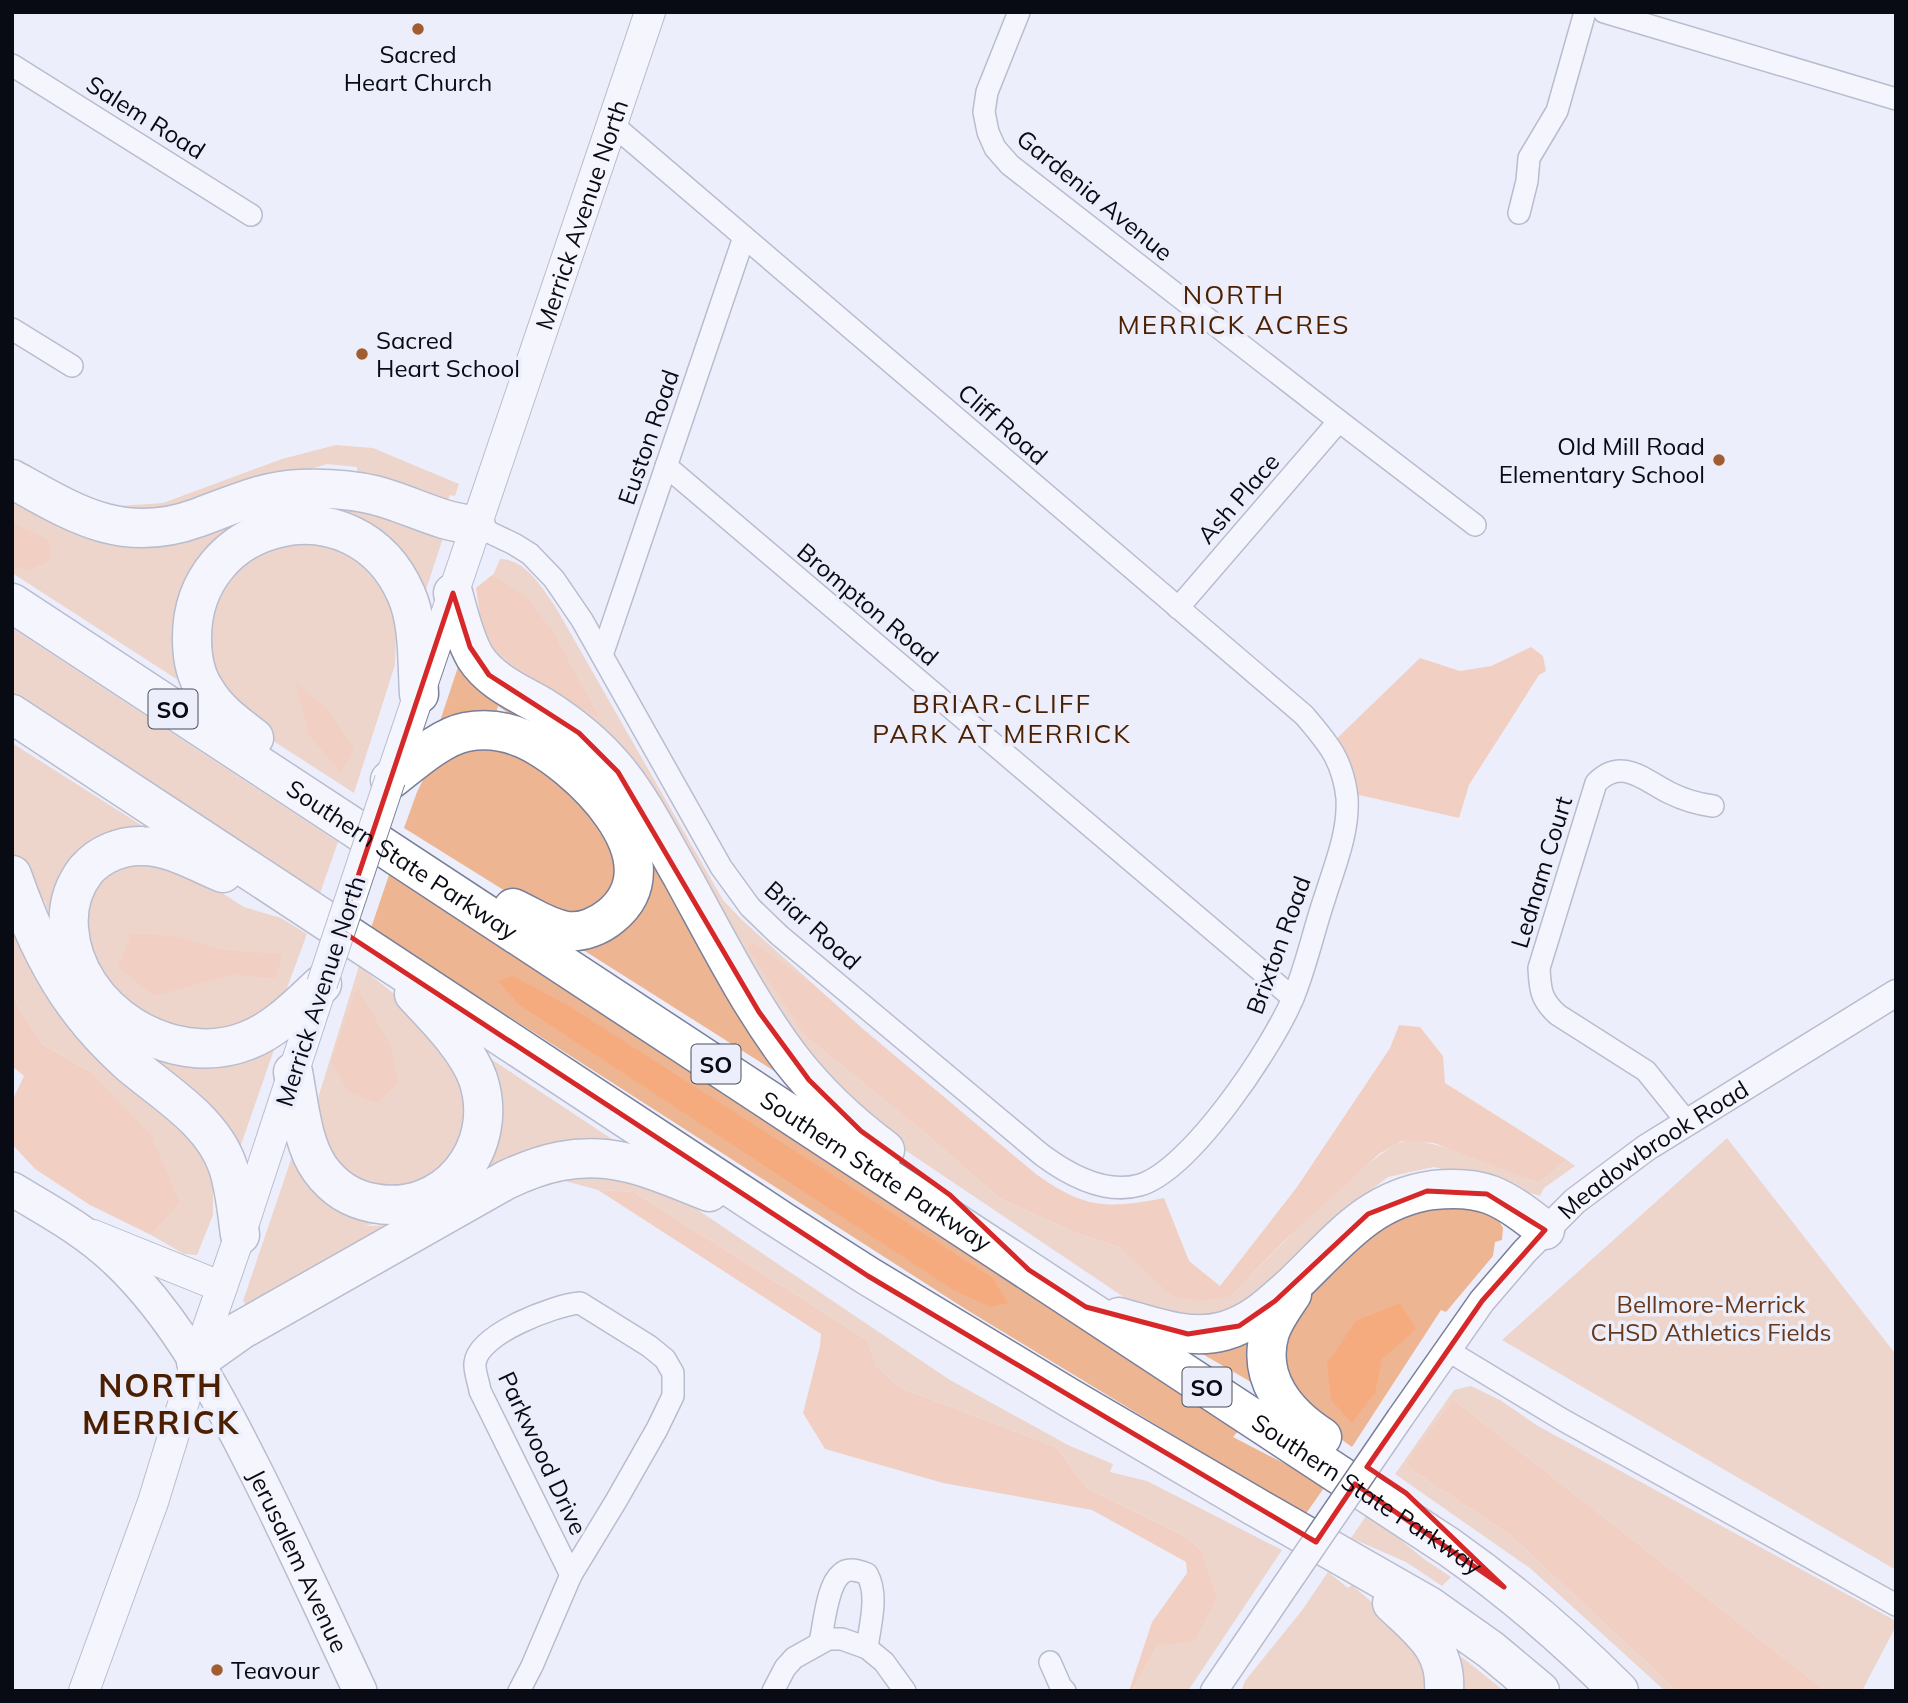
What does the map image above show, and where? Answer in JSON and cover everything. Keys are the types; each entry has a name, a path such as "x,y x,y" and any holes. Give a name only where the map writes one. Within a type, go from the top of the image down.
{"highway":[{"path":"12,479 81,516 115,526 134,528 156,528 194,520 278,491 316,488 375,496 447,520 476,526"},
{"path":"334,814 253,737 223,713 204,689 194,663 192,621 199,597 212,574 241,544 280,526 324,526 357,539 385,561 407,595 414,631 419,694"},
{"path":"453,593 470,647 489,675 579,733 618,772 656,830 759,1012 808,1080 861,1131 950,1195 1029,1270"},
{"name":"Southern State Parkway","path":"12,603 1450,1546 1504,1587 1568,1642 1619,1691"},
{"path":"12,714 868,1276 1056,1390 1429,1606 1491,1650 1539,1691"},
{"path":"390,780 455,735 486,730 511,734 536,745 563,764 601,799 626,835 633,869 630,889 615,913 599,924 574,932 543,923 404,859"},
{"path":"307,908 171,851 131,846 98,859 76,885 68,908 69,940 83,975 107,1008 141,1032 179,1046 215,1048 247,1041 274,1026 322,984"},
{"path":"12,875 46,957 74,1003 109,1044 198,1121 215,1142 228,1166 240,1235"},
{"path":"293,1072 308,1146 327,1179 348,1195 387,1205 416,1203 448,1186 466,1166 478,1144 483,1121 478,1080 456,1042 380,956"},
{"path":"196,1362 241,1330 506,1180 553,1162 590,1158 622,1160 782,1221"},
{"path":"1086,1307 1171,1331 1205,1335 1223,1332 1240,1326 1264,1311 1368,1214 1397,1198 1427,1191 1460,1189 1488,1194 1512,1206 1545,1230"},
{"path":"1312,1267 1276,1318 1268,1343 1267,1357 1271,1379 1283,1404 1307,1427 1406,1493 1504,1587"},
{"path":"1342,1556 1427,1636 1440,1656 1444,1691"}],"main road":[{"name":"Merrick Avenue North","path":"84,1691 153,1502 196,1362 390,780 650,12"},
{"name":"Jerusalem Avenue","path":"12,1189 78,1229 109,1253 143,1289 196,1362 221,1402 360,1691"},
{"path":"78,1229 222,1287"}],"street":[{"name":"Gardenia Avenue","path":"1018,12 987,92 984,112 995,148 1010,165 1475,525"},
{"path":"1519,213 1527,181 1529,158 1557,111 1585,12"},
{"path":"1604,12 1896,99"},
{"name":"Salem Road","path":"12,65 251,215"},
{"name":"Cliff Road","path":"612,124 1304,715 1330,745 1344,777"},
{"name":"Euston Road","path":"601,654 744,237"},
{"path":"12,329 72,366"},
{"name":"Ash Place","path":"1178,608 1339,421"},
{"name":"Brompton Road","path":"666,466 1293,998"},
{"name":"Briar Road","path":"476,526 530,554 554,579 582,620 721,867 750,907 764,921 1063,1170 1079,1179 1114,1187 1141,1185 1159,1175"},
{"name":"Lednam Court","path":"1687,1122 1646,1071 1558,1015 1547,1005 1540,989 1539,968 1596,783 1601,777 1620,770 1630,771 1697,804 1713,806"},
{"name":"Brixton Road","path":"1159,1175 1182,1157 1207,1131 1266,1049 1293,998 1344,836 1347,802 1344,777"},
{"name":"Meadowbrook Road","path":"1214,1691 1482,1301 1545,1230 1575,1201 1646,1147 1896,993"},
{"name":"Parkwood Drive","path":"519,1691 571,1575 616,1501 673,1396 673,1373 665,1359 580,1303 535,1316 495,1336 483,1348 475,1363 480,1391 571,1575"},
{"path":"1447,1350 1563,1420 1896,1605"},
{"path":"820,1642 834,1583 840,1574 853,1570 867,1574 872,1583 867,1647"},
{"path":"772,1691 794,1658 828,1639 842,1639 867,1647 884,1662 905,1691"},
{"path":"1051,1662 1065,1691"}],"highlighted area":[{"path":"453,593 470,647 489,675 579,733 618,772 759,1012 809,1080 861,1131 950,1195 1029,1270 1086,1307 1188,1334 1239,1326 1275,1301 1368,1214 1427,1191 1487,1194 1545,1230 1482,1301 1367,1467 1406,1493 1504,1587 1355,1484 1316,1542 868,1276 340,930"}],"green space":[{"path":"336,445 373,448 459,484 455,496 450,495 447,503 357,480 357,467 327,464 172,512 102,512 73,497 118,506 163,503 282,459"},
{"path":"12,488 107,545 110,535 344,498 443,538 420,608 402,567 260,519 209,546 215,553 184,673 178,680 12,573"},
{"path":"288,535 343,541 384,571 397,610 395,665 354,793 244,722 206,653 209,604 233,563"},
{"path":"500,559 509,560 525,569 555,606 723,900 812,983 751,942 805,1036 926,1134 999,1198 1076,1233 1119,1247 1146,1270 1230,1297 1345,1184 1392,1147 1406,1141 1456,1150 1539,1183 1567,1160 1575,1166 1544,1188 1540,1196 1434,1167 1388,1177 1325,1225 1250,1307 1213,1323 1146,1312 896,1144 784,1031 634,774 498,668 478,626 481,603"},
{"path":"12,628 338,842 319,896 12,693"},
{"path":"461,658 579,764 498,706 494,719 439,724"},
{"path":"12,743 141,825 138,837 54,910 47,910 45,901 32,906 12,848"},
{"path":"507,744 548,767 617,850 621,878 600,908 569,921 542,914 404,828 428,770 455,751"},
{"path":"656,852 798,1086 569,941"},
{"path":"141,854 183,868 244,907 281,918 307,934 284,996 242,1027 192,1034 146,1021 84,953 79,903 100,869"},
{"path":"390,872 1239,1430 1233,1437 1326,1485 1305,1515 967,1310 371,928"},
{"path":"12,907 209,1153 213,1215 197,1255 184,1254 151,1235 180,1204 89,1071 42,1044 17,1005 12,980"},
{"path":"359,966 412,1008 456,1057 475,1106 468,1148 408,1193 339,1175 315,1121 318,1098"},
{"path":"276,1044 235,1162 147,1067 155,1050"},
{"path":"491,1059 627,1149 523,1162 517,1154 460,1191 482,1064"},
{"name":"Bellmore-Merrick CHSD Athletics Fields","path":"1727,1138 1896,1352 1896,1570 1502,1340"},
{"path":"297,1142 388,1220 365,1226 391,1225 251,1311 243,1301"},
{"path":"643,1173 950,1380 1068,1445 1113,1464 1110,1472 1147,1481 1282,1550 1188,1691 1132,1691 1158,1645 1200,1549 1182,1535 1087,1488 1056,1447 901,1388 877,1367 867,1340 634,1192 598,1190 540,1174"},
{"path":"1429,1200 1493,1210 1503,1228 1502,1240 1495,1242 1493,1256 1446,1312 1441,1310 1352,1447 1300,1410 1280,1379 1279,1333 1296,1304 1382,1216"},
{"path":"1260,1326 1256,1383 1185,1344"},
{"path":"1471,1386 1500,1400 1538,1426 1896,1621 1896,1626 1862,1691 1826,1691 1453,1399 1410,1469 1511,1536 1677,1691 1665,1691 1531,1569 1395,1474 1454,1390"},
{"path":"1368,1513 1424,1559 1451,1577 1442,1586 1406,1562 1351,1538"},
{"path":"1328,1572 1348,1588 1352,1585 1412,1637 1431,1691 1241,1691 1245,1681 1303,1609"},
{"path":"1457,1657 1463,1658 1504,1691 1452,1691"}],"shaded area":[{"path":"12,523 49,540 50,561 28,570 12,565"},
{"path":"492,575 525,595 553,632 600,719 517,668 483,638 476,588"},
{"path":"1531,647 1543,656 1546,671 1539,675 1469,785 1459,818 1346,792 1330,745 1420,658 1460,671 1491,666"},
{"path":"296,683 327,709 354,748 341,773 309,735"},
{"path":"131,934 175,936 222,950 282,954 276,978 234,975 155,996 118,967"},
{"path":"751,941 812,983 862,1028 1053,1186 1083,1200 1097,1203 1126,1204 1164,1198 1189,1261 1220,1286 1297,1187 1390,1048 1399,1025 1420,1027 1443,1056 1445,1083 1567,1160 1539,1183 1434,1143 1402,1141 1379,1154 1282,1243 1230,1297 1198,1301 1172,1296 1119,1247 1076,1233 999,1198 926,1134 805,1036 748,949"},
{"path":"513,976 569,1006 993,1278 1008,1303 991,1307 955,1291 518,1004 498,981"},
{"path":"12,980 17,1005 42,1044 89,1071 151,1135 180,1204 151,1235 90,1205 35,1169 12,1144 12,1101 24,1076 12,1066"},
{"path":"357,987 391,1046 398,1082 377,1103 348,1092 331,1062"},
{"path":"598,1190 634,1192 867,1340 877,1367 901,1388 1056,1447 1087,1488 1182,1535 1200,1549 1217,1597 1194,1642 1158,1645 1132,1691 1129,1691 1152,1622 1187,1573 1186,1562 1092,1510 943,1483 825,1449 803,1413 821,1334"},
{"path":"1400,1303 1416,1329 1382,1359 1375,1393 1352,1423 1331,1400 1327,1364 1356,1321"},
{"path":"1453,1399 1826,1691 1677,1691 1511,1536 1410,1469 1407,1462"}],"place":[{"name":"Sacred Heart Church","path":"418,29"},
{"name":"Sacred Heart School","path":"362,354"},
{"name":"Old Mill Road Elementary School","path":"1719,460"},
{"name":"Teavour","path":"217,1670"}],"district":[{"name":"NORTH MERRICK ACRES","path":"1234,309"},
{"name":"BRIAR-CLIFF PARK AT MERRICK","path":"1002,718"},
{"name":"NORTH MERRICK","path":"161,1404"}]}
